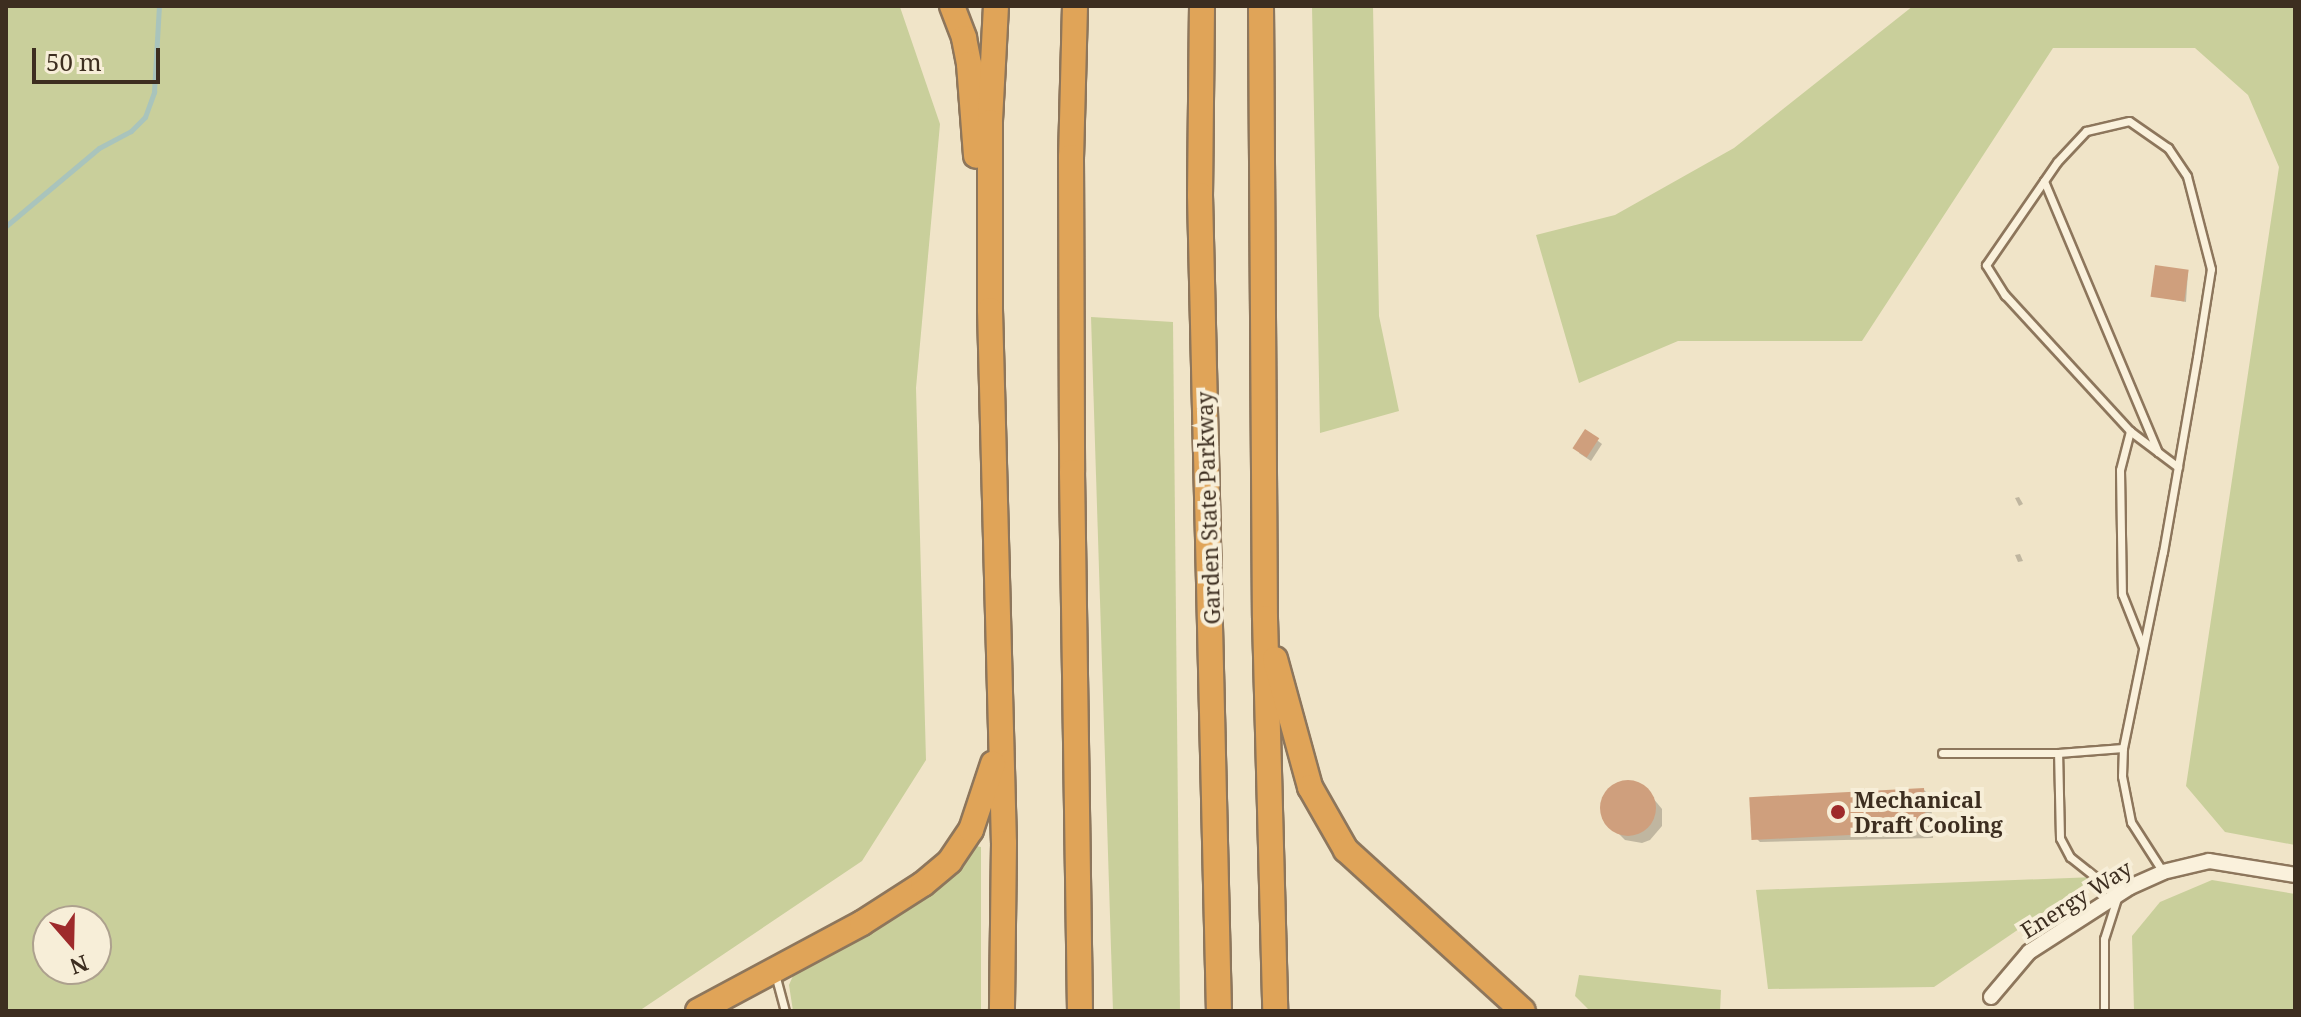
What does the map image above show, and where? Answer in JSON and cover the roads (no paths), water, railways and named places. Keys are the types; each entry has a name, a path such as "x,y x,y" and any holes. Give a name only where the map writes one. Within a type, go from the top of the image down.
{"highway":[{"path":"952,6 964,38 969,64 990,310"},
{"path":"996,6 990,122 990,310 1001,731 1002,1011"},
{"path":"1075,6 1071,173 1080,1011"},
{"name":"Garden State Parkway","path":"1202,6 1200,195 1219,1011"},
{"path":"1261,6 1265,618 1275,1011"},
{"path":"1265,618 1303,767 1318,804 1341,842 1360,864 1523,1011"},
{"path":"698,1011 896,902 950,861 971,830 988,789 1001,731"}],"street":[{"name":"Energy Way","path":"1991,997 2029,952 2118,895 2163,872 2209,861 2295,875"}],"lane":[{"path":"2163,872 2131,822 2122,776 2123,748 2178,467 2211,269 2187,176 2168,148 2129,121 2086,131 2044,181 1986,265 2005,295 2130,431 2178,467"},
{"path":"2044,181 2159,453"},
{"path":"2130,431 2120,470 2122,594 2144,647"},
{"path":"1942,753 2058,753 2123,748"},
{"path":"2058,753 2060,838 2070,857 2118,895 2104,939 2104,1011"},
{"path":"774,970 785,1011"}],"waterway":[{"path":"6,226 99,148 131,131 145,117 154,92 159,6"}],"place":[{"name":"Mechanical Draft Cooling","path":"1838,812"}]}
